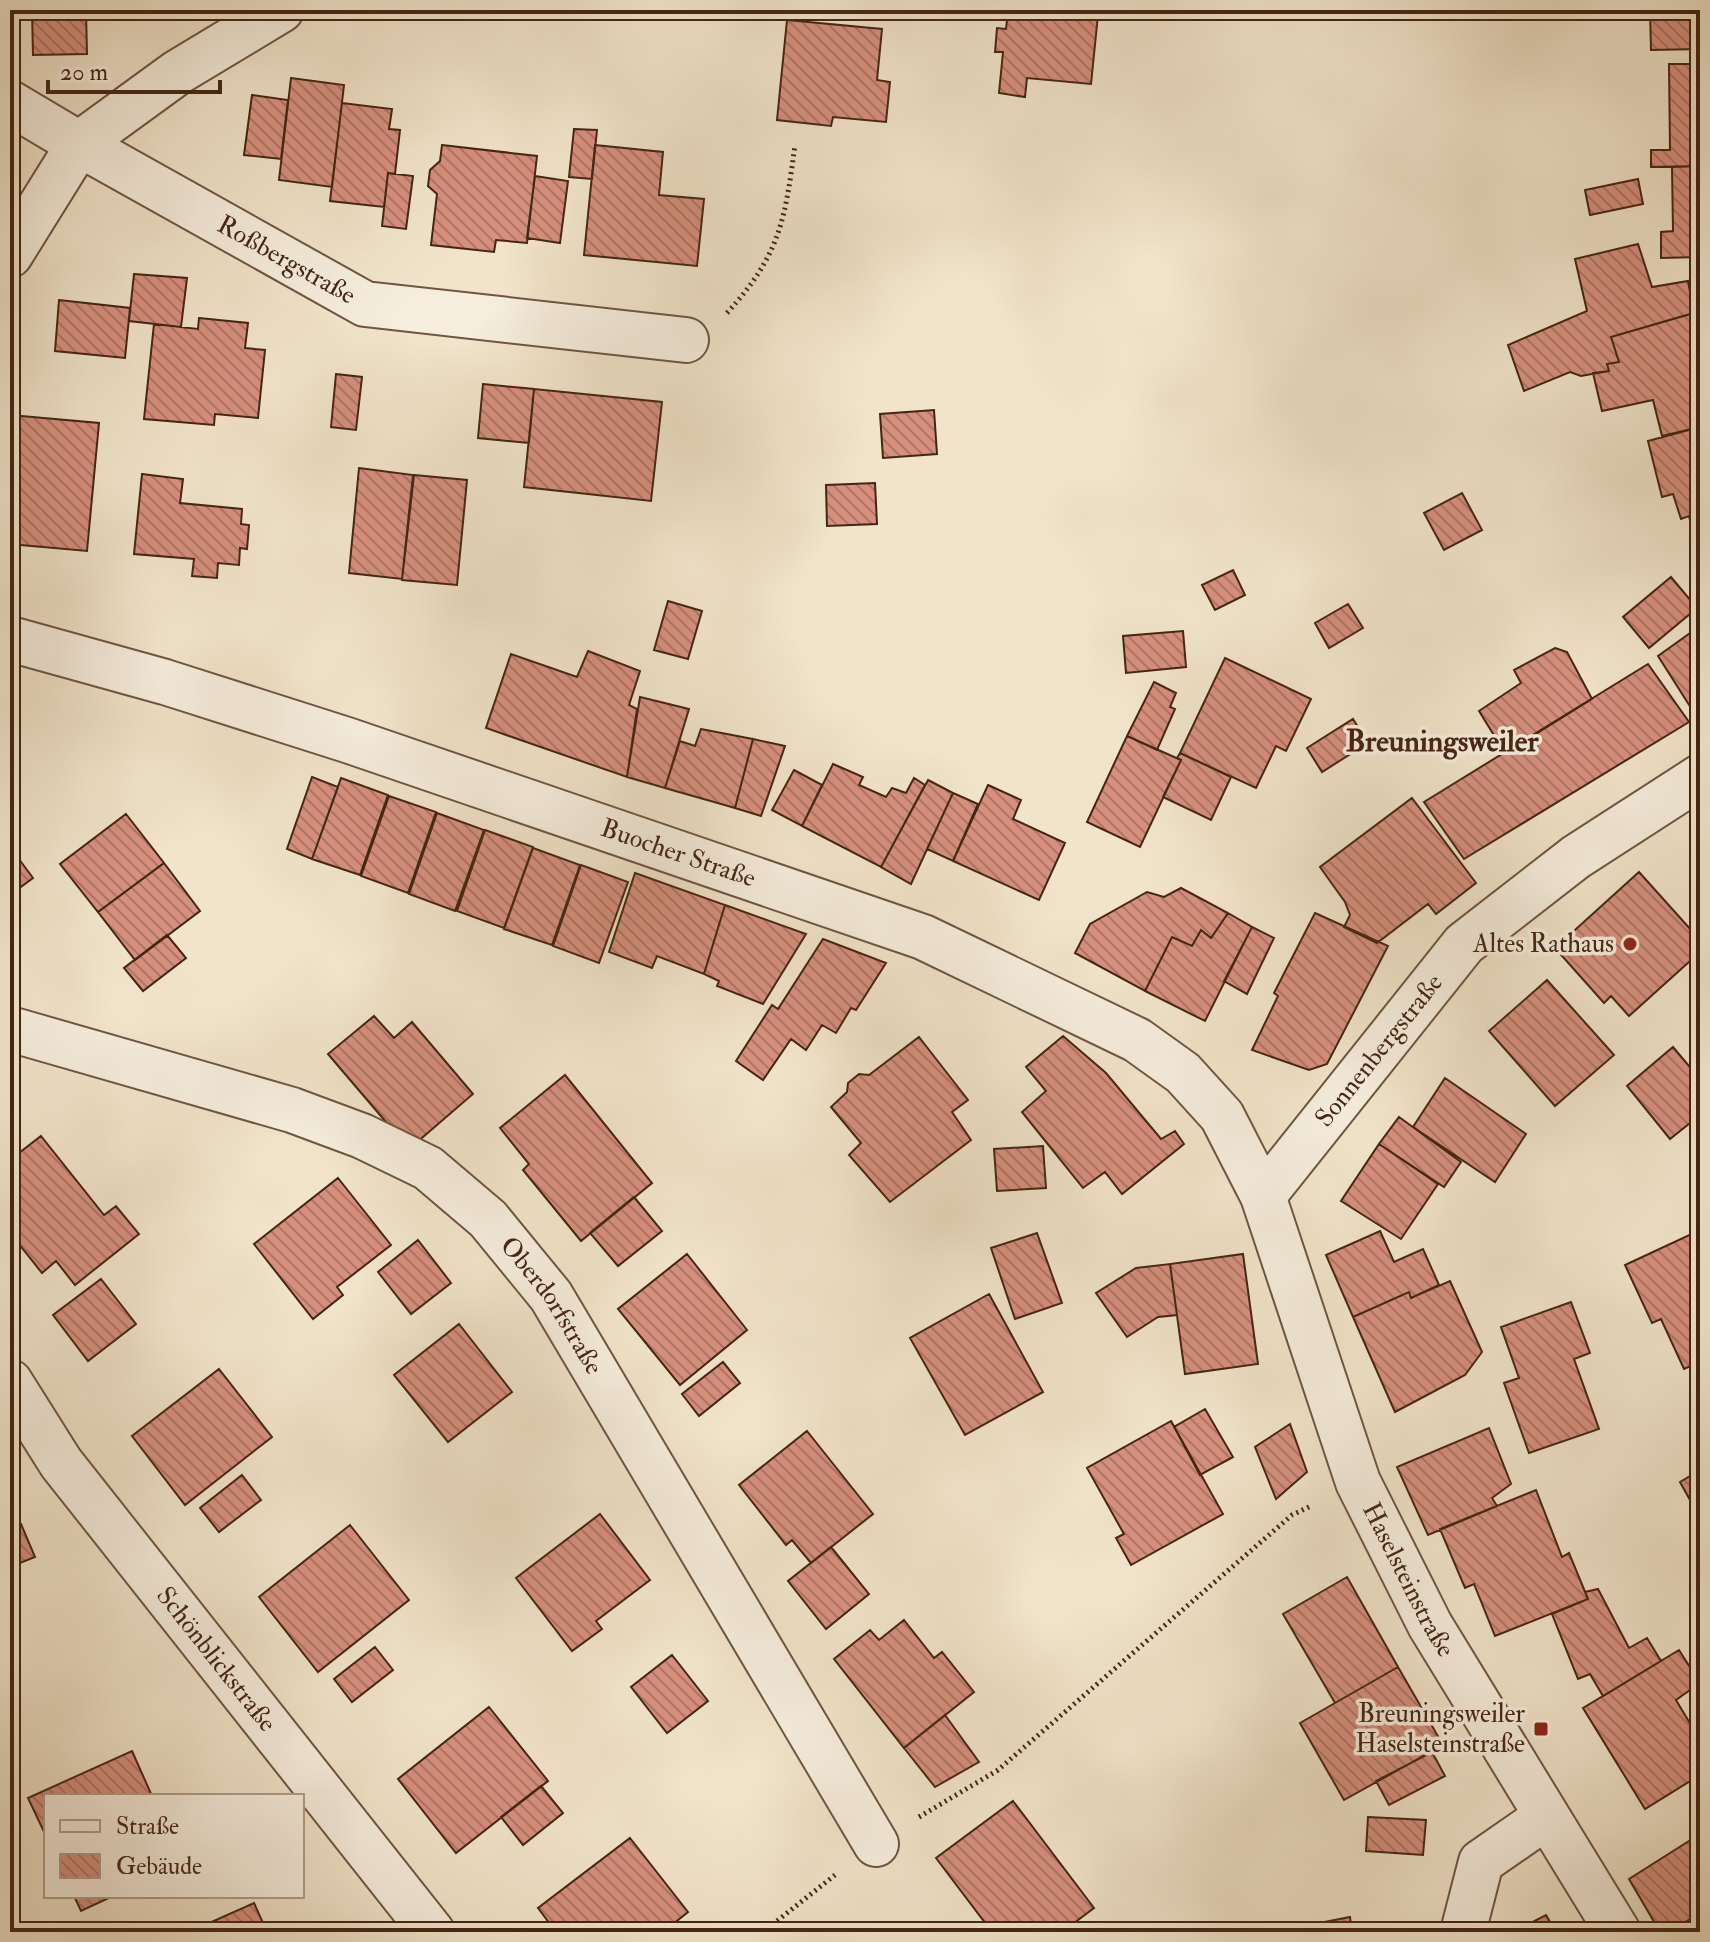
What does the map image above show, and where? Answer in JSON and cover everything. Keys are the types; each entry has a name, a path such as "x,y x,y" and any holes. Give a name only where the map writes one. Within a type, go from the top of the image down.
{"street":[{"path":"10,255 79,144 178,72 281,10"},
{"name":"Roßbergstraße","path":"10,103 365,304 686,340"},
{"name":"Buocher Straße","path":"10,639 165,682 347,740 923,937 1137,1040 1183,1073 1222,1116 1263,1196"},
{"name":"Sonnenbergstraße","path":"1263,1196 1464,944 1576,857 1700,777"},
{"name":"Oberdorfstraße","path":"10,1029 292,1110 362,1136 428,1168 488,1219 551,1296 876,1844"},
{"name":"Haselsteinstraße","path":"1263,1196 1358,1482 1430,1625 1618,1932"},
{"name":"Schönblickstraße","path":"10,1382 61,1463 432,1932"},
{"path":"1463,1932 1481,1862 1546,1817"}],"path":[{"path":"686,340 724,316 749,289 772,253 787,208 795,145"},
{"path":"763,1932 876,1844 998,1770 1292,1515"}],"building":[{"path":"32,10 86,10 87,54 33,55"},
{"path":"1008,10 1055,10 1098,15 1091,84 1027,78 1025,97 999,93 1003,52 995,52 997,28 1006,29"},
{"path":"1055,10 1099,10 1098,15"},
{"path":"1421,10 1483,10 1483,15 1421,13"},
{"path":"1650,10 1700,10 1700,49 1651,50"},
{"path":"787,20 882,29 877,80 890,82 886,122 833,117 831,126 777,120"},
{"path":"1669,64 1700,64 1700,166 1651,167 1651,150 1670,150"},
{"path":"291,78 344,85 332,187 279,180"},
{"path":"252,95 288,100 281,159 244,155"},
{"path":"342,103 392,109 389,129 400,130 395,174 388,173 384,207 330,201"},
{"path":"574,129 597,130 592,179 569,177"},
{"path":"442,145 537,156 527,243 496,240 494,252 431,245 437,194 428,186 430,170 440,161"},
{"path":"595,145 663,152 659,195 704,199 697,266 584,255"},
{"path":"1700,166 1700,257 1661,258 1661,232 1673,231 1672,167"},
{"path":"388,173 413,176 406,229 382,226"},
{"path":"535,176 568,181 560,243 527,238"},
{"path":"1638,179 1643,204 1590,215 1585,190"},
{"path":"1638,244 1652,287 1688,281 1694,313 1611,337 1619,362 1607,364 1609,371 1581,376 1570,372 1524,391 1508,345 1587,311 1575,259"},
{"path":"134,274 187,278 181,327 129,321"},
{"path":"59,300 130,308 125,358 55,351"},
{"path":"1700,311 1700,427 1662,436 1653,400 1602,411 1593,373 1609,371 1607,364 1619,362 1611,337"},
{"path":"199,318 248,323 245,348 265,350 258,418 215,414 214,425 144,419 154,324 198,329"},
{"path":"336,374 362,377 356,430 331,427"},
{"path":"483,384 534,389 529,443 478,438"},
{"path":"534,389 662,402 651,501 524,487"},
{"path":"934,410 937,454 883,458 880,414"},
{"path":"10,415 99,423 87,551 10,544"},
{"path":"1700,427 1700,540 1695,541 1689,516 1681,519 1673,494 1662,497 1648,441"},
{"path":"359,468 413,475 402,579 349,573"},
{"path":"142,474 183,479 180,503 242,509 241,524 249,525 247,549 240,548 239,565 218,563 217,578 192,576 194,559 134,554"},
{"path":"414,475 467,480 457,585 402,580"},
{"path":"875,483 877,524 827,526 826,485"},
{"path":"1462,493 1482,530 1444,550 1424,513"},
{"path":"1233,570 1245,595 1215,610 1202,585"},
{"path":"1671,577 1697,608 1649,648 1623,617"},
{"path":"668,601 702,611 688,659 654,650"},
{"path":"1348,604 1363,628 1329,648 1315,623"},
{"path":"1700,626 1700,717 1698,719 1658,656"},
{"path":"1183,631 1186,667 1126,673 1123,636"},
{"path":"1555,648 1567,652 1592,699 1505,753 1479,711 1521,683 1514,670"},
{"path":"588,651 640,671 629,705 637,709 627,777 486,728 511,654 577,677"},
{"path":"1225,658 1311,699 1286,751 1276,746 1256,788 1180,753"},
{"path":"1648,664 1689,722 1464,859 1424,802"},
{"path":"1154,682 1176,693 1170,707 1175,709 1157,750 1127,736"},
{"path":"640,697 689,709 665,788 627,777"},
{"path":"1353,719 1368,743 1322,772 1307,748"},
{"path":"701,729 753,739 735,808 665,788 680,741 695,746"},
{"path":"1127,736 1181,760 1140,847 1087,822"},
{"path":"753,739 785,746 761,816 735,808"},
{"path":"1180,753 1231,777 1211,820 1163,797 1181,760 1177,758"},
{"path":"833,764 863,777 859,785 886,797 892,788 906,793 914,778 925,785 881,867 802,826"},
{"path":"794,770 822,785 802,826 772,810"},
{"path":"312,777 338,787 312,859 287,849"},
{"path":"341,778 388,795 360,875 312,859"},
{"path":"928,780 953,793 911,884 881,867"},
{"path":"988,785 1021,800 1013,819 1065,843 1039,900 953,861"},
{"path":"953,793 978,804 953,861 927,849"},
{"path":"389,796 436,812 408,893 361,876"},
{"path":"1412,798 1476,883 1436,914 1428,904 1377,943 1344,927 1350,915 1345,902 1320,867"},
{"path":"437,813 484,830 455,911 409,894"},
{"path":"126,814 164,863 98,912 60,864"},
{"path":"485,830 533,847 504,928 457,911"},
{"path":"10,837 18,847 13,851 33,878 10,895"},
{"path":"533,848 580,865 552,945 504,929"},
{"path":"164,863 200,911 135,960 98,912"},
{"path":"581,865 628,882 599,963 553,946"},
{"name":"Altes Rathaus","path":"1639,872 1700,940 1700,952 1629,1016 1611,996 1604,1003 1555,948"},
{"path":"635,873 725,905 704,974 657,956 652,968 609,952"},
{"path":"1181,888 1228,913 1211,938 1201,930 1192,946 1172,937 1145,991 1075,953 1090,924 1147,892 1164,897"},
{"path":"725,905 806,934 763,1004 717,986 719,981 704,974"},
{"path":"1228,913 1252,927 1205,1021 1145,991 1172,937 1192,946 1201,930 1211,938"},
{"path":"1315,913 1388,946 1327,1064 1309,1070 1252,1050 1278,996 1274,993"},
{"path":"1252,927 1274,938 1247,994 1224,981"},
{"path":"167,935 186,958 143,991 124,968"},
{"path":"823,939 886,963 856,1010 851,1008 836,1033 822,1025 806,1050 791,1039 763,1080 736,1061 772,1005 778,1009"},
{"path":"1547,980 1614,1055 1555,1106 1489,1031"},
{"path":"374,1016 394,1038 412,1022 473,1094 409,1149 328,1054"},
{"path":"1063,1036 1106,1073 1161,1139 1175,1131 1184,1144 1122,1194 1105,1172 1083,1188 1022,1112 1046,1091 1026,1067"},
{"path":"919,1037 968,1100 952,1112 971,1140 890,1202 849,1155 861,1143 831,1107 847,1092 848,1083 859,1074 869,1075"},
{"path":"1673,1047 1700,1079 1700,1115 1670,1139 1627,1086"},
{"path":"565,1075 652,1183 581,1241 523,1170 529,1164 500,1128"},
{"path":"1445,1078 1526,1134 1495,1182 1413,1127"},
{"path":"1399,1117 1461,1162 1444,1187 1379,1144"},
{"path":"41,1136 104,1215 116,1206 139,1234 75,1285 56,1261 42,1273 10,1233 10,1160"},
{"path":"1379,1144 1438,1184 1401,1239 1341,1201"},
{"path":"1043,1146 1046,1188 997,1191 994,1149"},
{"path":"338,1178 391,1245 337,1287 343,1295 313,1319 254,1244"},
{"path":"634,1197 662,1231 618,1266 590,1233"},
{"path":"1700,1230 1700,1362 1684,1369 1661,1319 1652,1323 1625,1265"},
{"path":"1380,1231 1394,1262 1423,1249 1439,1285 1411,1298 1409,1292 1353,1317 1326,1255"},
{"path":"1037,1233 1062,1303 1015,1319 991,1248"},
{"path":"418,1240 451,1283 411,1314 378,1272"},
{"path":"687,1254 747,1330 680,1385 618,1309"},
{"path":"1243,1254 1258,1364 1185,1374 1170,1264"},
{"path":"1170,1264 1177,1315 1158,1317 1127,1337 1096,1293 1136,1268"},
{"path":"101,1279 136,1324 88,1361 53,1315"},
{"path":"1450,1281 1482,1352 1465,1375 1395,1412 1353,1317 1409,1292 1411,1298"},
{"path":"989,1294 1043,1392 965,1435 910,1338"},
{"path":"1571,1302 1590,1353 1574,1359 1599,1429 1529,1453 1504,1383 1519,1378 1501,1327"},
{"path":"459,1324 512,1392 448,1442 394,1375"},
{"path":"723,1362 740,1383 699,1416 682,1394"},
{"path":"219,1369 272,1437 185,1505 132,1436"},
{"path":"1205,1409 1233,1457 1200,1475 1174,1427"},
{"path":"1171,1421 1223,1514 1131,1565 1116,1538 1124,1534 1087,1468"},
{"path":"1290,1424 1307,1472 1276,1499 1255,1447"},
{"path":"1489,1428 1511,1484 1492,1498 1497,1506 1428,1535 1397,1467"},
{"path":"807,1431 873,1514 811,1563 792,1540 786,1545 739,1485"},
{"path":"1700,1470 1700,1518 1680,1482"},
{"path":"242,1475 261,1500 219,1532 200,1508"},
{"path":"1536,1490 1562,1557 1569,1553 1588,1599 1495,1636 1474,1584 1465,1588 1440,1529"},
{"path":"600,1514 650,1580 596,1621 602,1629 572,1651 516,1578"},
{"path":"21,1524 35,1557 10,1567 10,1528"},
{"path":"350,1525 409,1600 318,1672 259,1597"},
{"path":"831,1547 869,1594 826,1629 788,1581"},
{"path":"1347,1577 1398,1667 1335,1703 1283,1614"},
{"path":"1598,1589 1629,1648 1647,1638 1661,1661 1603,1696 1590,1674 1578,1679 1552,1614 1588,1599 1585,1592"},
{"path":"904,1620 934,1658 942,1652 974,1692 904,1748 834,1659 870,1630 879,1640"},
{"path":"375,1647 393,1670 352,1702 334,1679"},
{"path":"1679,1650 1700,1683 1676,1700 1700,1740 1700,1775 1645,1809 1583,1708"},
{"path":"672,1655 708,1701 667,1733 631,1687"},
{"path":"1398,1667 1443,1745 1344,1800 1300,1723"},
{"path":"489,1707 548,1781 456,1853 398,1779"},
{"path":"945,1715 979,1762 935,1787 904,1748"},
{"path":"132,1751 151,1794 44,1794 44,1832 28,1798"},
{"path":"1432,1752 1445,1776 1389,1805 1376,1781"},
{"path":"541,1786 563,1813 523,1845 501,1817"},
{"path":"1013,1801 1094,1908 1062,1932 992,1932 936,1858"},
{"path":"1368,1817 1426,1820 1423,1855 1366,1851"},
{"path":"1700,1834 1700,1913 1669,1932 1660,1932 1629,1879"},
{"path":"630,1838 688,1912 663,1932 556,1932 538,1908"},
{"path":"75,1898 109,1898 81,1911"},
{"path":"254,1903 267,1932 189,1932"},
{"path":"1700,1913 1700,1932 1669,1932"},
{"path":"1546,1915 1556,1932 1513,1932"},
{"path":"1350,1917 1352,1932 1274,1932"}],"place":[{"name":"Altes Rathaus","path":"1630,944"},
{"name":"Breuningsweiler Haselsteinstraße","path":"1541,1729"}],"district":[{"name":"Breuningsweiler","path":"1442,741"}]}
